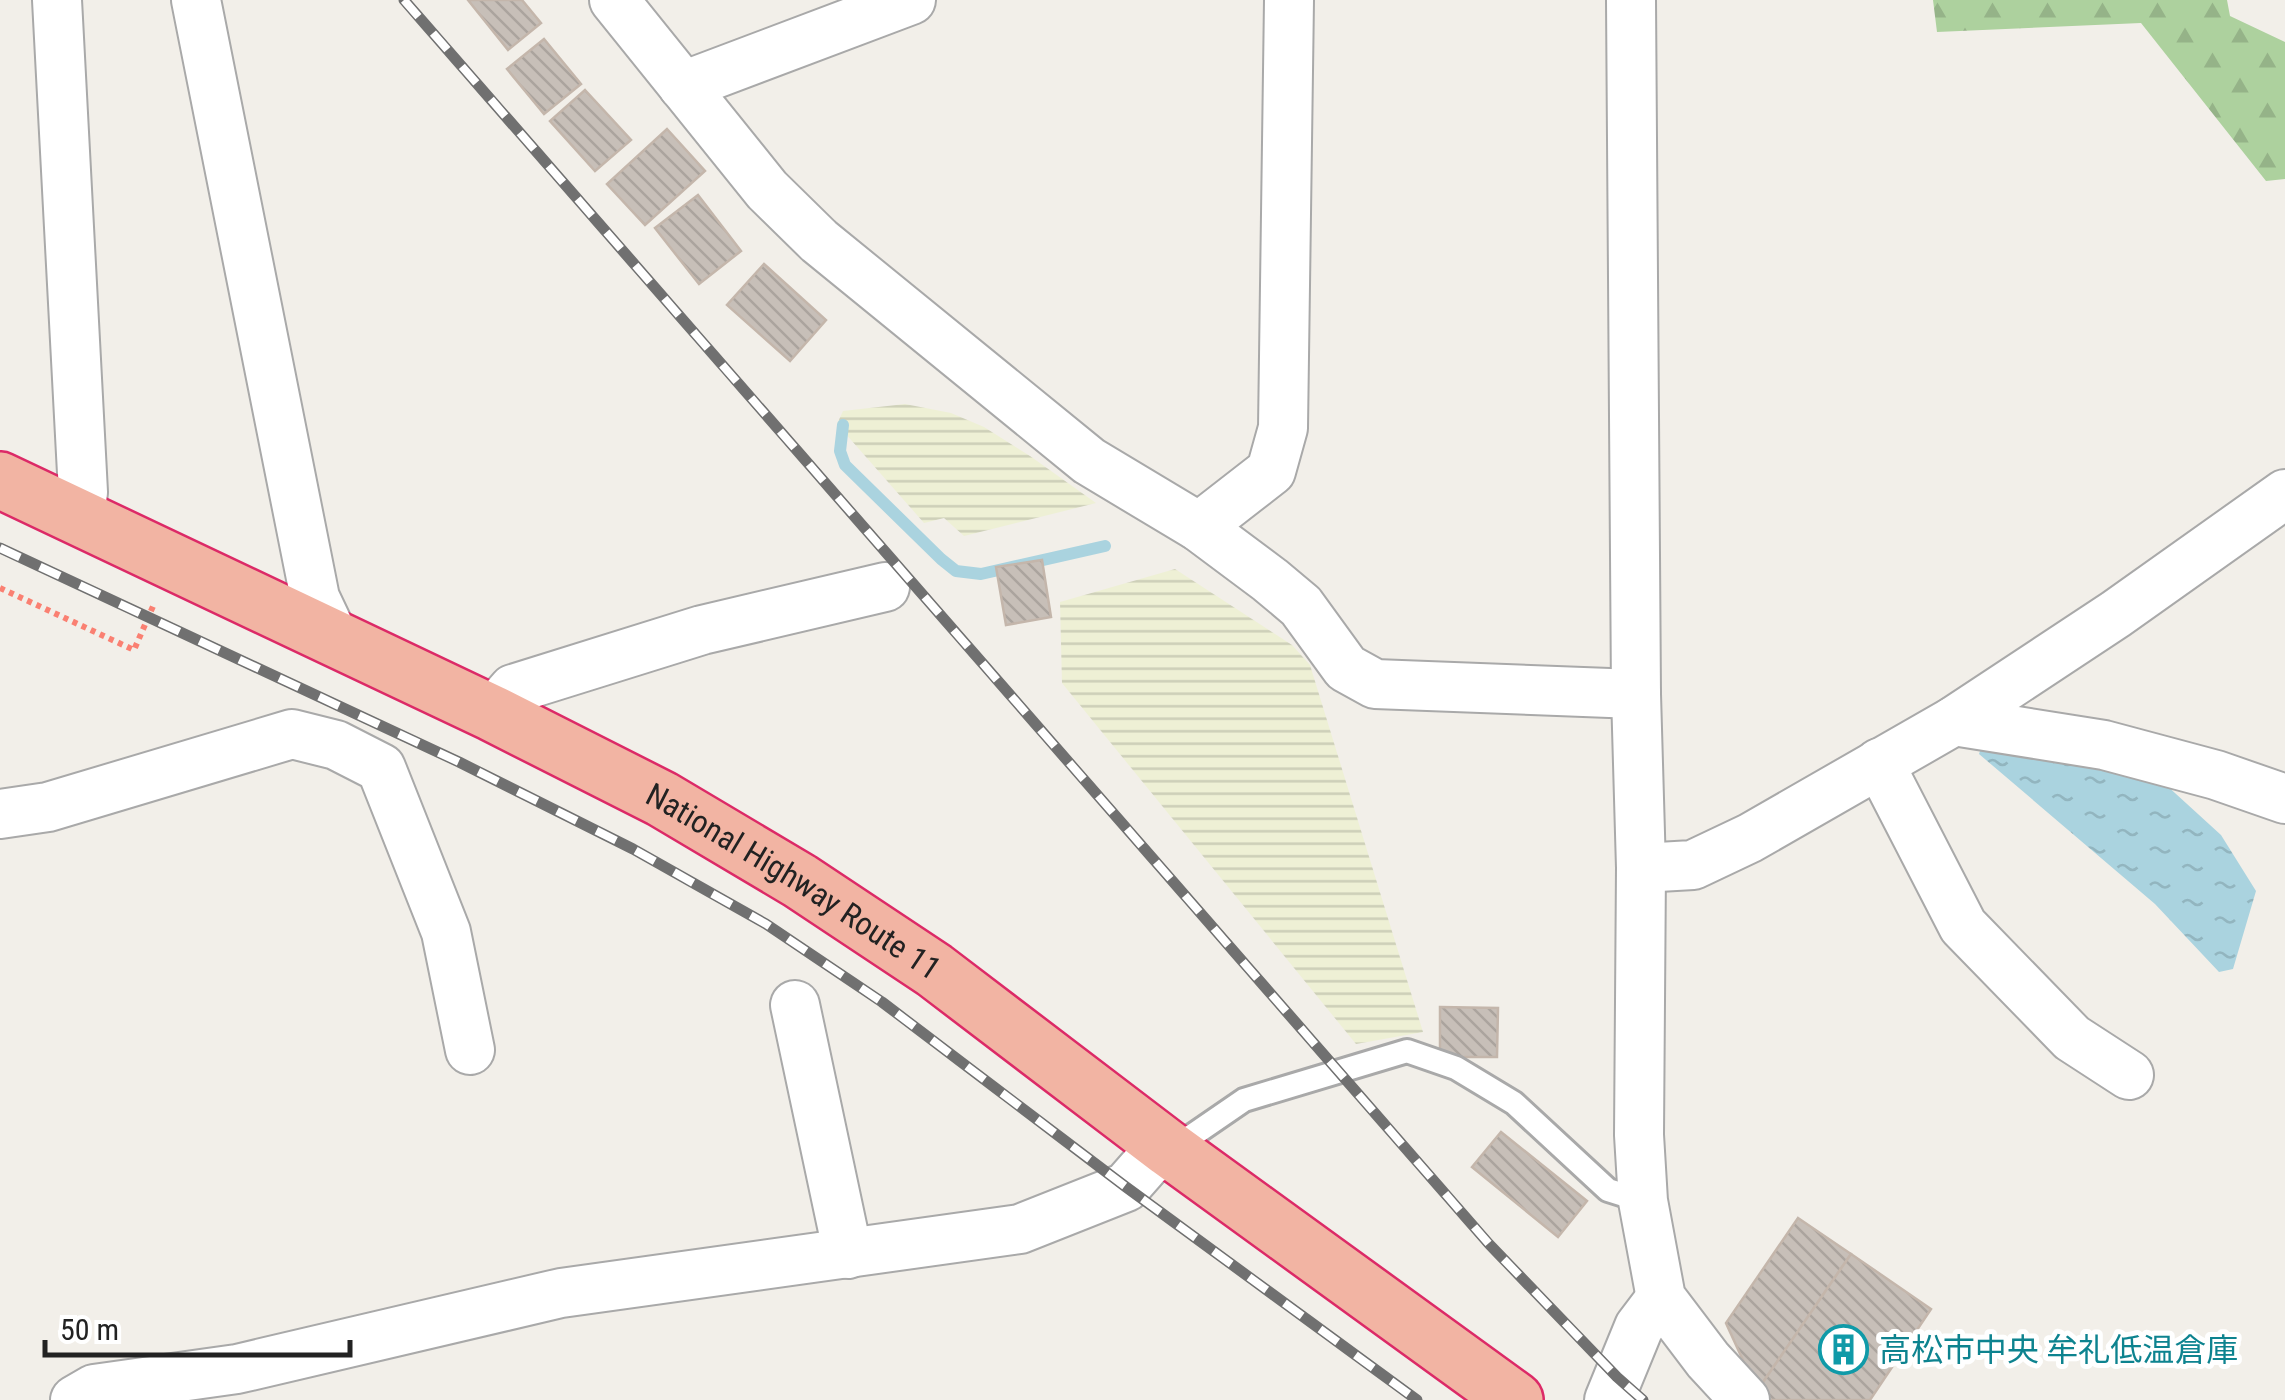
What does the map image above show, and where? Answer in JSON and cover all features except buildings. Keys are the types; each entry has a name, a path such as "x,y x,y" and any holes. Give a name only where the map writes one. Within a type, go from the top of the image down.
{"highway":[{"name":"National Highway Route 11","path":"0,480 492,713 662,800 800,882 934,970 1169,1149 1515,1400"}],"street":[{"path":"56,0 84,492 80,518"},
{"path":"196,0 315,598 334,638"},
{"path":"614,0 767,190 820,241 1089,461 1199,526 1270,580 1301,606 1346,668 1375,684 1636,694"},
{"path":"683,86 911,0"},
{"path":"1199,526 1271,471 1283,428 1289,0"},
{"path":"1631,0 1643,1201 1661,1298 1708,1360 1745,1400"},
{"path":"1640,868 1693,865 1750,838 1954,721 2116,614 2285,494"},
{"path":"492,713 513,689 702,630 886,588"},
{"path":"1954,721 2104,745 2285,799"},
{"path":"0,814 48,807 292,734 336,744 380,768 446,932 470,1050"},
{"path":"1878,764 1962,926 2072,1038 2129,1074"},
{"path":"795,1005 848,1254"},
{"path":"75,1400 94,1389 237,1369 561,1293 1020,1230 1126,1187 1148,1162 1169,1149"},
{"path":"1609,1400 1639,1327 1661,1298"}],"lane":[{"path":"1169,1149 1244,1100 1407,1051 1456,1068 1514,1103 1608,1190 1643,1201"}],"path":[{"path":"0,588 134,650 161,589"}],"green space":[{"path":"1933,0 2227,0 2230,16 2285,42 2285,179 2266,181 2141,23 1937,32"},
{"path":"905,404 951,413 984,427 1096,503 964,536 944,518 924,523 837,424 843,411"},
{"path":"1175,569 1292,645 1310,665 1423,1032 1356,1044 1062,683 1060,602"}],"water":[{"path":"1984,739 2164,783 2221,835 2256,891 2233,969 2219,972 2155,904 1979,754"}],"waterway":[{"path":"843,425 840,451 845,465 956,571 981,574 1105,546"}],"railway":[{"path":"404,0 1489,1244 1643,1400"},
{"path":"0,548 459,762 633,849 766,924 882,1002 1417,1400"}],"place":[{"name":"高松市中央 牟礼低温倉庫","path":"1844,1350"}]}
